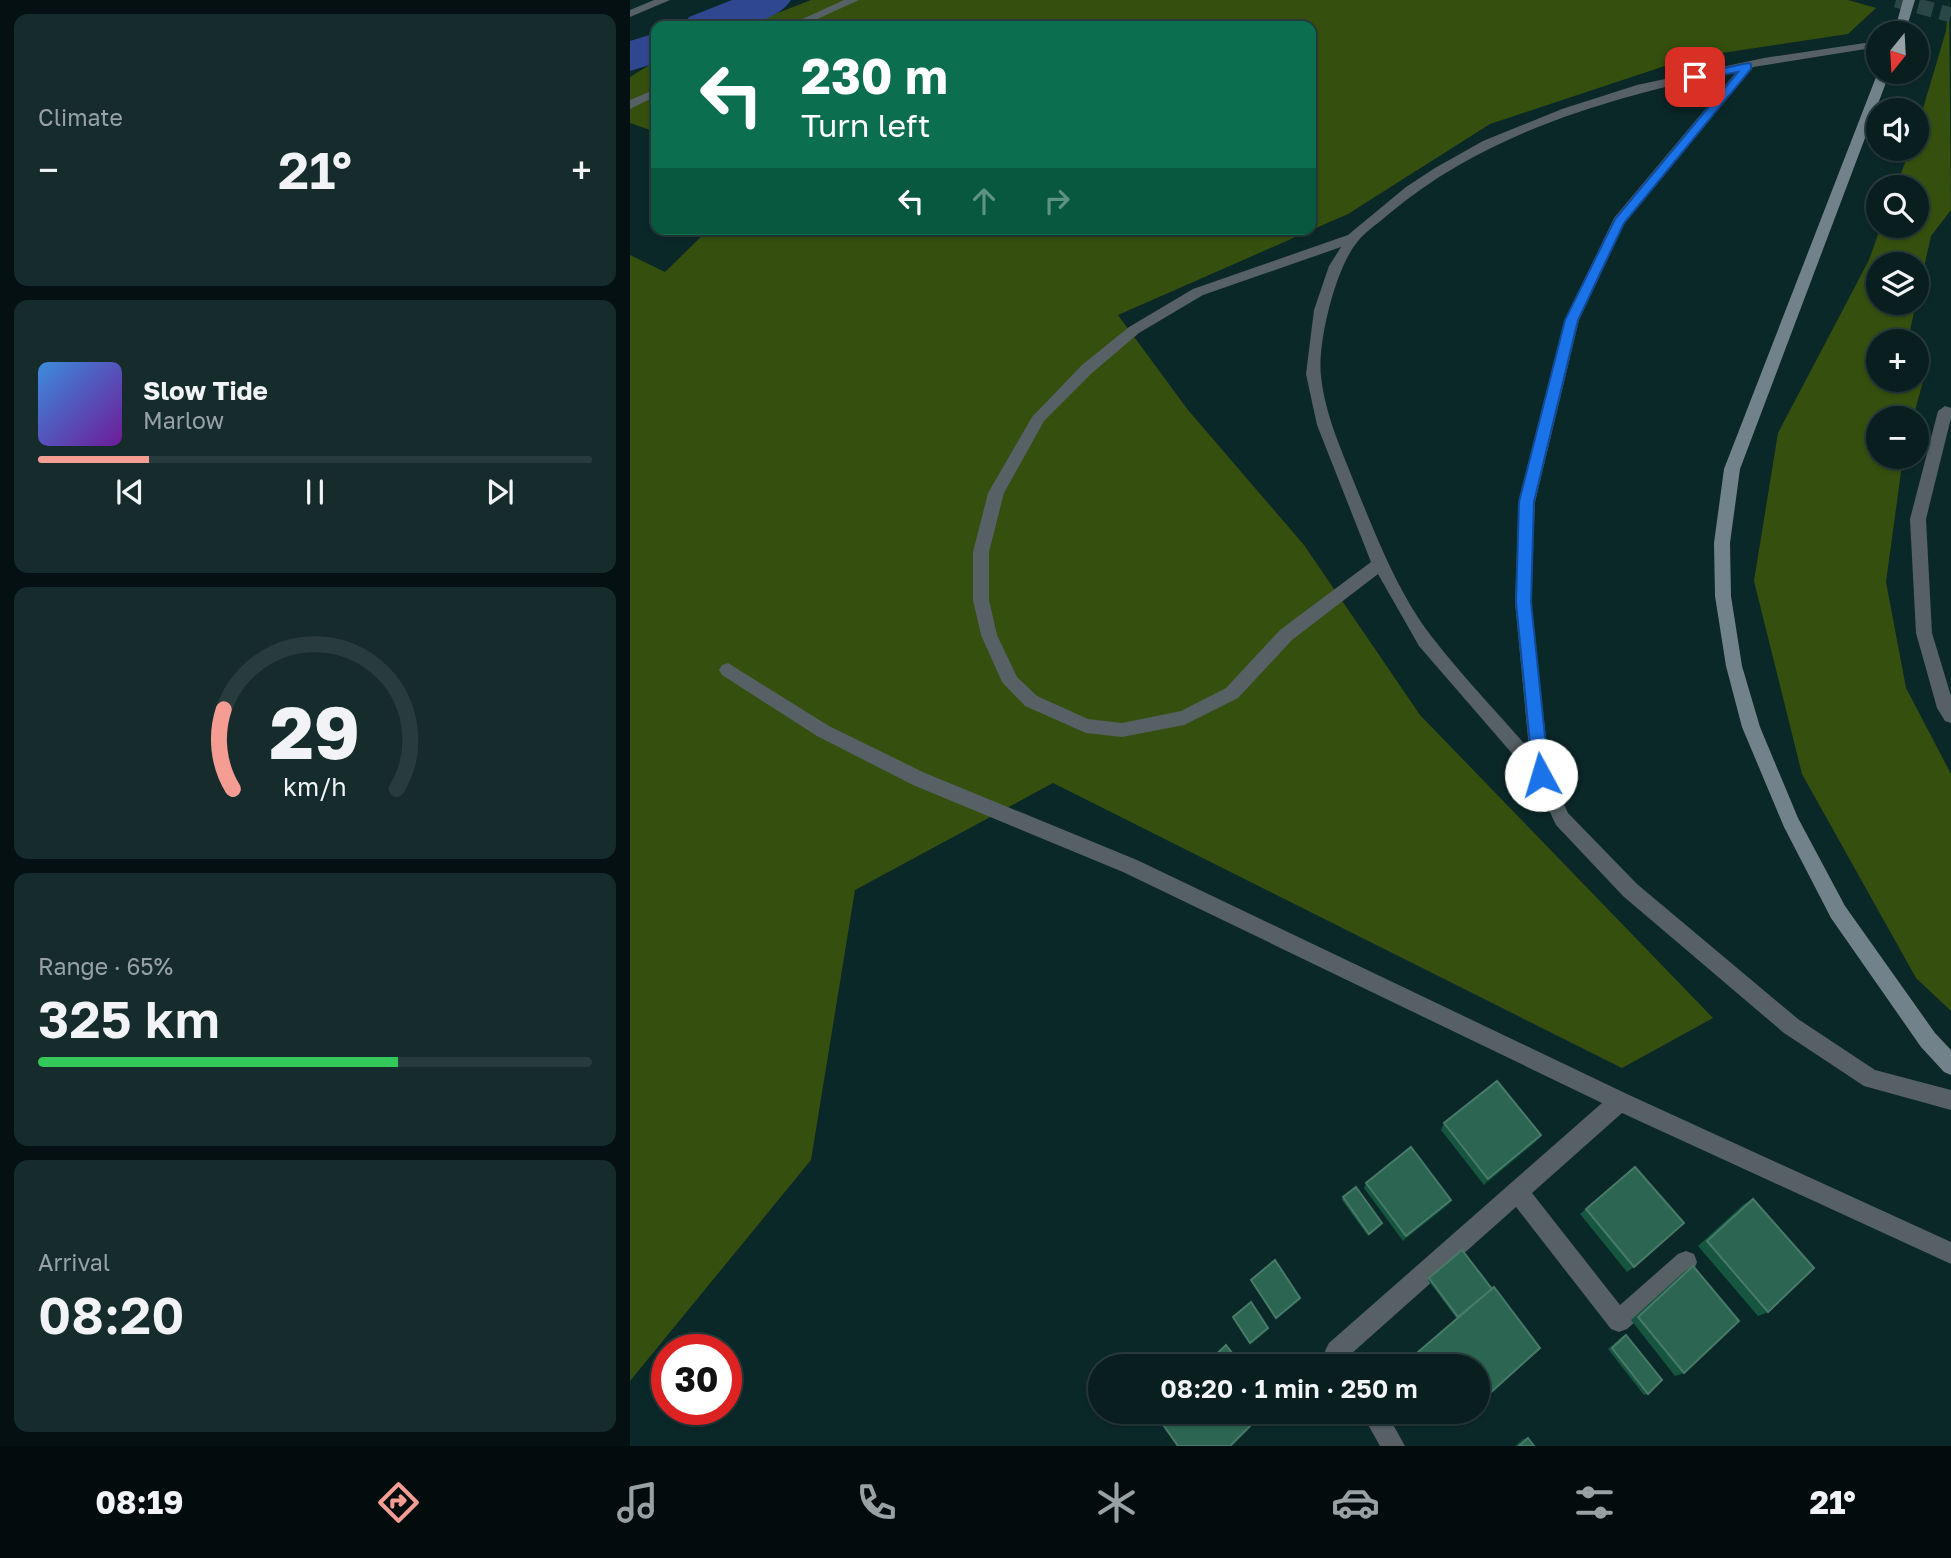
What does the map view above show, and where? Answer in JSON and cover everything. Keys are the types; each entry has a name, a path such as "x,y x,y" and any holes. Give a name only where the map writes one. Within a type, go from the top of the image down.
{"street":[{"path":"630,14 664,0"},
{"path":"805,21 853,0"},
{"path":"1903,21 1909,0"},
{"path":"1866,46 1764,61 1641,88 1566,112 1487,144 1410,190 1353,238 1336,266 1321,310 1313,374 1324,425 1380,564 1425,641 1541,775 1562,819 1630,890 1791,1026 1871,1079 1951,1100"},
{"path":"1541,775 1523,602 1527,502 1572,320 1619,221 1748,66"},
{"path":"1879,84 1732,469 1722,543 1723,596 1734,666 1751,726 1790,821 1838,912 1928,1040 1951,1065"},
{"path":"630,105 651,94"},
{"path":"1353,238 1198,292 1134,330 1087,369 1039,417 996,493 981,552 981,600 989,635 1011,682 1031,701 1086,726 1122,730 1184,718 1233,693 1286,635 1380,564"},
{"path":"1951,413 1945,411 1918,519 1924,633 1946,708 1951,716"},
{"path":"727,670 823,731 919,779 1130,866 1619,1101 1951,1253"},
{"path":"1339,1354 1337,1351 1619,1101"},
{"path":"1517,1191 1619,1321 1686,1262"},
{"path":"1380,1424 1393,1446"}],"green space":[{"path":"811,0 1848,0 1876,8 1848,34 1689,58 1490,124 1348,214 1316,228 1316,21 757,21"},
{"path":"1949,0 1951,210 1931,236 1927,252 1872,252 1877,238 1929,238 1929,175 1900,175 1906,161 1929,161 1929,98 1926,98 1946,31"},
{"path":"651,64 651,130 630,123 630,77"},
{"path":"703,235 1300,235 1118,315 1188,410 1304,545 1420,715 1713,1018 1622,1068 1053,783 855,890 811,1160 668,1334 651,1334 651,1355 630,1381 630,255 665,272"},
{"path":"1866,266 1866,315 1913,315 1910,329 1866,329 1866,392 1920,392 1916,406 1866,406 1866,469 1901,469 1886,582 1906,688 1951,774 1951,1011 1916,978 1802,774 1754,581 1778,433"}],"building":[{"path":"1497,1081 1541,1135 1488,1179 1444,1123"},
{"path":"1411,1147 1451,1200 1406,1236 1366,1183"},
{"path":"1635,1167 1684,1223 1634,1267 1586,1209"},
{"path":"1356,1187 1382,1223 1369,1234 1343,1197"},
{"path":"1753,1199 1814,1268 1768,1312 1707,1241"},
{"path":"1462,1250 1492,1289 1458,1317 1429,1278"},
{"path":"1275,1260 1300,1298 1276,1318 1251,1280"},
{"path":"1693,1266 1739,1321 1684,1373 1638,1317"},
{"path":"1494,1287 1540,1348 1490,1393 1490,1354 1417,1353"},
{"path":"1251,1302 1268,1328 1250,1343 1233,1317"},
{"path":"1626,1335 1662,1380 1648,1394 1612,1348"},
{"path":"1226,1345 1233,1354 1217,1354"},
{"path":"1163,1424 1252,1424 1230,1446 1178,1446"},
{"path":"1528,1438 1534,1446 1519,1446"}],"waterway":[{"path":"718,21 770,0"},
{"path":"630,58 651,48"}],"tunnel":[{"path":"1896,0 1951,15"}],"route":[{"path":"1541,775 1523,602 1527,502 1572,320 1619,221 1748,66 1695,77"}]}
